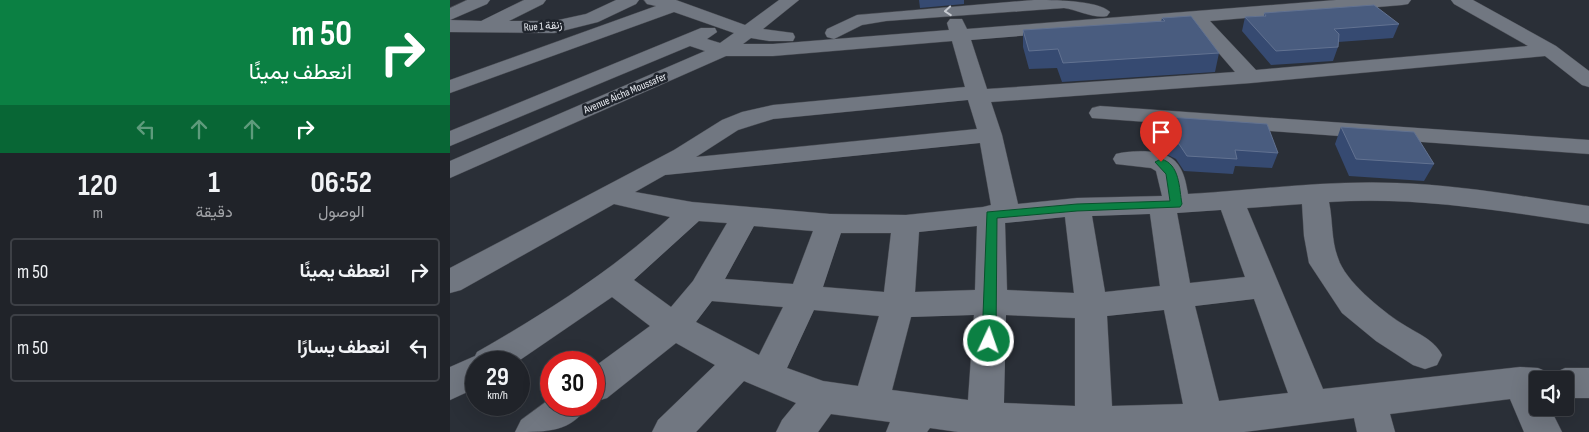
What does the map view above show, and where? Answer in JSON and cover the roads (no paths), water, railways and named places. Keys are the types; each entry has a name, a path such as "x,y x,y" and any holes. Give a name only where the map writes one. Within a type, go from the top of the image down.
{"street":[{"path":"450,15 481,0"},
{"path":"483,26 538,0"},
{"path":"588,0 626,2"},
{"path":"653,0 675,5 748,32 784,37 1196,16 1402,0"},
{"path":"692,40 723,50 744,52 773,50 1100,12 1268,0"},
{"path":"1460,0 1550,50 1589,81"},
{"name":"Avenue Aicha Moussafer","path":"450,170 723,50 787,1"},
{"name":"Rue 1 زنقة","path":"450,26 539,28 560,26 592,18 626,2"},
{"path":"834,33 852,22 869,18 1049,2 1075,4 1100,12"},
{"path":"450,86 541,55 675,5"},
{"path":"1196,16 1251,77"},
{"path":"450,139 692,40 724,23"},
{"path":"958,29 990,135 999,213 991,302 985,419"},
{"path":"450,282 656,169 730,126 755,116 773,112 979,94 1251,77 1550,50"},
{"path":"541,55 566,56 598,79"},
{"path":"450,74 483,74"},
{"path":"1100,113 1589,147"},
{"path":"656,169 990,135"},
{"path":"1125,159 1153,160 1167,166 1172,174 1169,205 1178,296 1205,420"},
{"path":"608,194 658,206 692,211 830,223 906,224 999,213 1077,207 1169,205 1397,191 1486,200 1589,215"},
{"path":"1314,195 1317,210 1318,236 1324,263 1353,304 1388,332 1425,355"},
{"path":"1231,201 1312,408"},
{"path":"1077,207 1091,306 1094,424"},
{"path":"508,351 526,340 648,253 692,211"},
{"path":"605,379 674,326 704,289 746,215"},
{"path":"671,432 754,369 803,299 830,223"},
{"path":"871,402 898,305 906,224"},
{"path":"611,280 674,326 754,369 823,397 871,402 914,420 985,419 1025,427 1205,420 1252,423 1312,408 1372,417 1529,382"},
{"path":"704,289 803,299 898,305 991,302 1091,306 1265,286"},
{"path":"450,385 465,376"},
{"path":"1574,383 1589,384"},
{"path":"795,432 823,397"},
{"path":"534,432 555,416"},
{"path":"1539,416 1543,432"}]}
